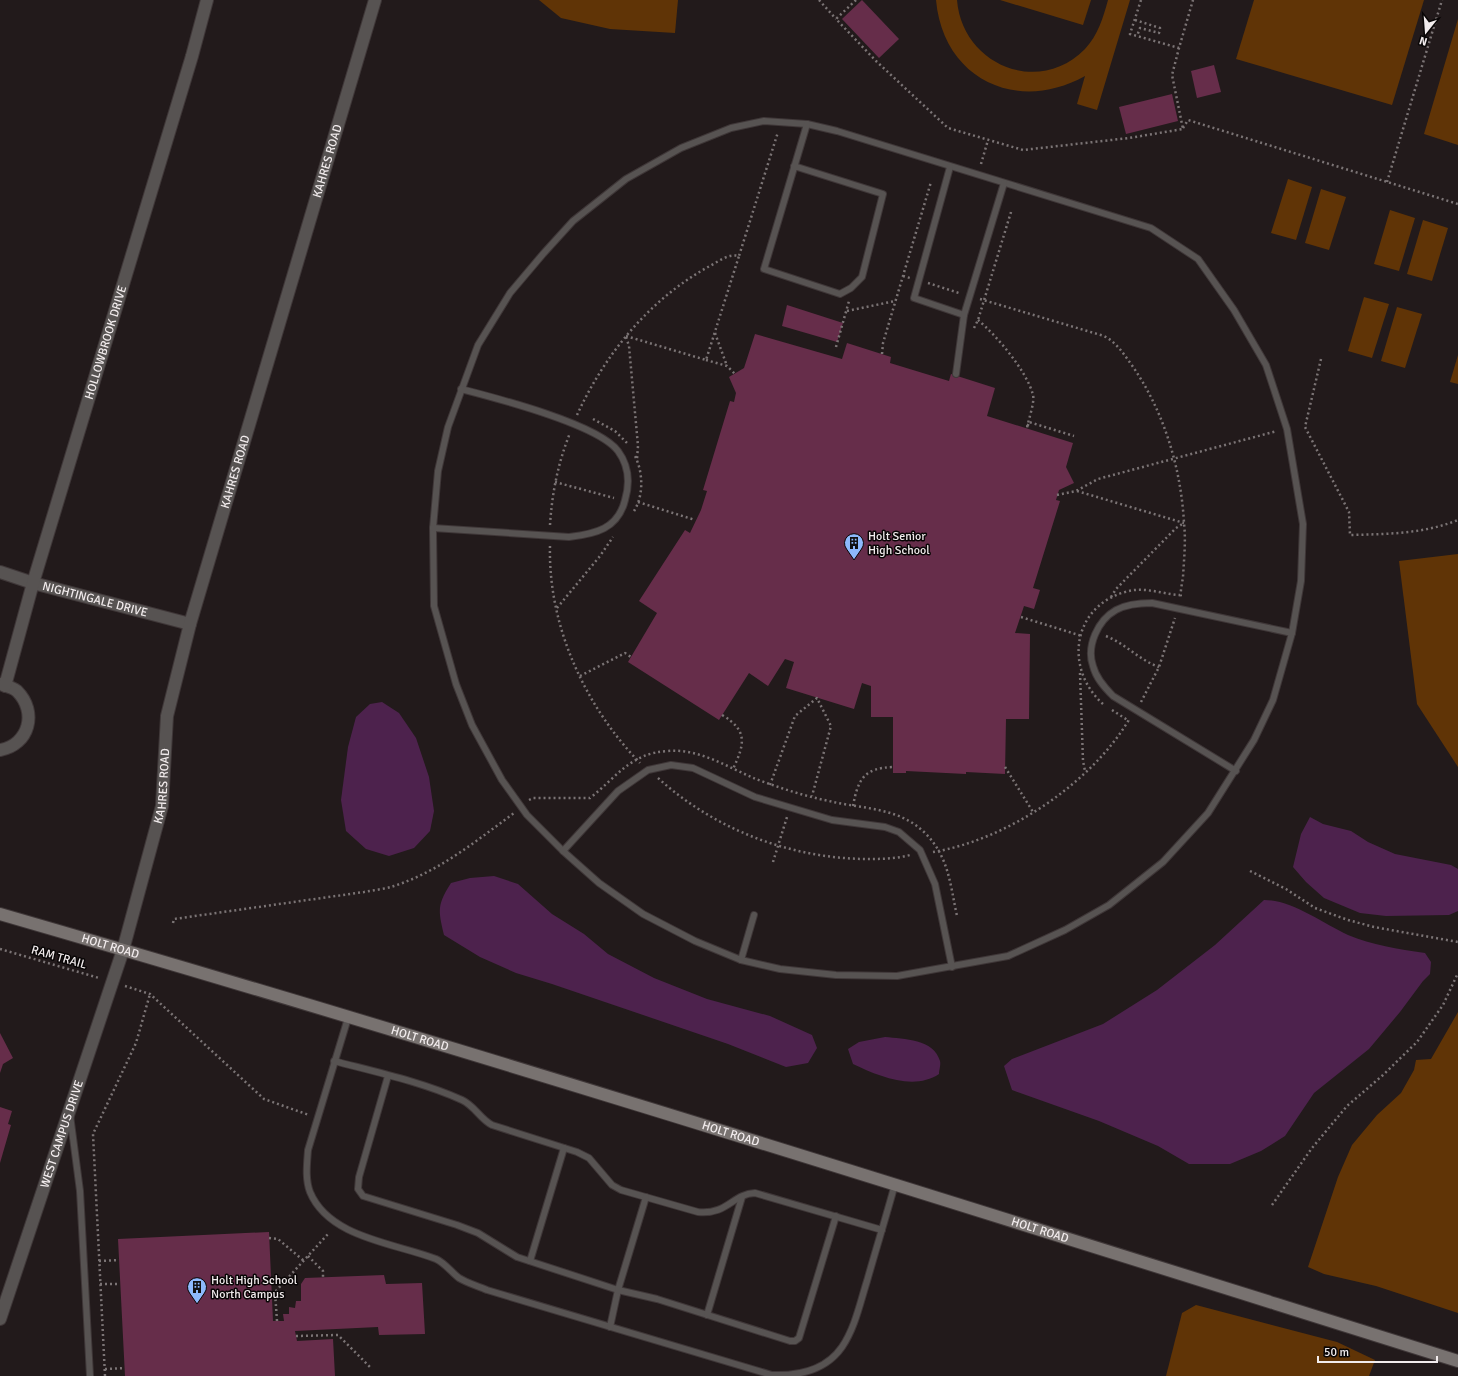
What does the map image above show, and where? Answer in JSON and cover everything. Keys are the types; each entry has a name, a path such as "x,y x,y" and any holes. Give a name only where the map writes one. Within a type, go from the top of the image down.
{"main road":[{"name":"HOLT ROAD","path":"0,914 895,1184 1458,1361"}],"street":[{"name":"HOLLOWBROOK DRIVE","path":"3,685 192,56 207,0"},
{"name":"KAHRES ROAD","path":"123,950 162,806 167,716 190,624 375,0"},
{"name":"NIGHTINGALE DRIVE","path":"0,572 33,583 190,624"},
{"path":"0,750 10,748 25,734 29,715 26,703 17,692 3,685"},
{"name":"WEST CAMPUS DRIVE","path":"0,1319 123,950"}],"lane":[{"path":"764,121 807,124 837,131 1151,228 1198,260 1234,310 1266,365 1287,429 1303,524 1301,581 1292,633 1273,700 1254,740 1208,813 1163,862 1109,905 1065,930 1008,956 897,976 836,975 780,968 741,960 695,941 643,914 599,882 562,851 527,815 502,780 472,725 456,684 434,606 433,528 438,471 448,427 478,345 510,293 573,221 606,193 626,179 681,148 731,128 764,121"},
{"path":"794,166 884,194 862,277 851,288 840,294 764,269 794,166 807,124"},
{"path":"950,167 914,298 964,315"},
{"path":"956,374 964,315 1004,183"},
{"path":"433,528 569,537 591,534 610,526 623,508 629,486 626,466 618,451 602,437 504,400 461,389"},
{"path":"1236,770 1113,696 1102,685 1092,665 1092,646 1095,632 1103,621 1116,610 1134,604 1152,603 1292,633"},
{"path":"562,851 618,791 648,770 671,765 694,768 754,797 832,820 885,827 899,832 920,850 935,884 952,967"},
{"path":"741,960 754,915"},
{"path":"348,1018 308,1150 306,1172 310,1192 321,1210 336,1223 356,1233 416,1251 440,1261 460,1278 487,1290 772,1375 787,1376 803,1373 818,1367 832,1357 842,1347 855,1319 895,1184"},
{"path":"334,1061 388,1076 462,1100 473,1107 484,1121 589,1158 612,1185 646,1197 698,1212 709,1213 717,1212 749,1193 755,1193 882,1230"},
{"path":"388,1076 360,1178 358,1189 363,1196 471,1230 517,1257 618,1290 656,1299 795,1341 799,1338 836,1216"},
{"path":"69,1111 72,1122 80,1191 90,1376"},
{"path":"530,1261 564,1148"},
{"path":"610,1327 618,1290 646,1197"},
{"path":"707,1315 742,1197"}],"path":[{"path":"819,0 876,62 948,128 1023,150 1129,138 1183,129"},
{"path":"836,19 856,0"},
{"path":"1141,0 1130,34 1179,48"},
{"path":"1183,129 1172,75 1193,0"},
{"path":"1387,182 1442,0"},
{"path":"1135,20 1160,28 1159,33 1140,28 1137,36"},
{"path":"1183,129 1188,120 1458,204"},
{"path":"706,360 780,122"},
{"path":"978,175 988,140"},
{"path":"882,354 882,343 931,182"},
{"path":"972,334 978,320 1011,212"},
{"path":"739,256 728,256 683,282 648,312 626,336 602,367 577,413 563,451 554,482 550,536 552,579 557,609 568,649 580,676 608,725 639,762 669,790 712,818 754,838 778,846 818,855 854,858 900,858 947,849 978,839 1033,812 1061,793 1099,759 1136,710 1147,692 1159,667 1181,600 1184,523 1180,487 1174,459 1153,402 1133,366 1115,343 1094,332 903,276"},
{"path":"836,347 850,301"},
{"path":"847,311 895,301"},
{"path":"978,320 993,332 1022,371 1033,396 1027,428 1029,422 1074,436"},
{"path":"715,332 726,366"},
{"path":"626,336 726,366 735,374"},
{"path":"626,336 629,346 638,446 637,460 641,484 638,502 630,517"},
{"path":"1322,359 1306,424 1349,512 1350,535 1404,534 1443,526 1458,520"},
{"path":"577,413 584,416"},
{"path":"589,418 615,431 631,447"},
{"path":"1058,495 1076,491 1094,480 1306,424"},
{"path":"633,452 637,460"},
{"path":"554,482 614,498"},
{"path":"1076,491 1184,523"},
{"path":"638,502 695,520"},
{"path":"1111,598 1116,589 1170,534 1184,523"},
{"path":"557,609 600,556 614,534 604,540"},
{"path":"550,546 556,546"},
{"path":"1129,721 1094,696 1085,683 1081,672 1078,648 1080,635 1094,611 1111,598 1127,591 1140,589 1180,595"},
{"path":"580,676 625,653 631,657"},
{"path":"1081,672 1079,679 1086,772"},
{"path":"770,785 795,716 818,698 831,726 812,796"},
{"path":"722,716 731,721 738,728 742,737 741,750 732,769"},
{"path":"853,806 856,790 868,772 880,767 893,767"},
{"path":"1006,767 1033,812"},
{"path":"773,862 794,792"},
{"path":"1250,871 1286,889 1315,908 1348,920 1374,927 1458,942"},
{"path":"170,920 174,919"},
{"name":"RAM TRAIL","path":"0,949 150,994"},
{"path":"1272,1205 1312,1148 1347,1106 1383,1075 1417,1042 1443,1005 1458,973"},
{"path":"105,1376 93,1134 136,1043 150,994 264,1099 317,1118"},
{"path":"277,1321 275,1292 328,1234"},
{"path":"269,1238 278,1239 304,1261"},
{"path":"308,1256 323,1271 323,1277"},
{"path":"99,1261 119,1260"},
{"path":"100,1284 120,1284"},
{"path":"296,1336 338,1334 372,1368"},
{"path":"105,1369 125,1368"}],"shaded area":[{"path":"539,0 678,0 675,33 610,29 561,18"},
{"path":"936,0 957,0 962,22 972,41 987,56 1005,66 1025,71 1046,71 1066,63 1090,44 1102,20 1108,0 1130,0 1097,110 1077,104 1085,76 1059,87 1034,91 1010,89 988,82 968,69 953,51 942,28"},
{"path":"1000,0 1091,0 1083,25"},
{"path":"1254,0 1424,0 1392,105 1236,59"},
{"path":"1458,19 1458,145 1424,134"},
{"path":"1288,179 1312,187 1296,240 1271,233"},
{"path":"1321,189 1346,197 1329,250 1305,243"},
{"path":"1390,210 1415,218 1399,271 1374,264"},
{"path":"1423,220 1448,228 1432,281 1407,274"},
{"path":"1364,297 1389,304 1372,358 1348,351"},
{"path":"1397,307 1422,314 1405,368 1381,361"},
{"path":"1458,355 1458,384 1450,382"},
{"path":"1458,554 1458,767 1417,704 1399,561"},
{"path":"382,702 399,713 416,738 429,777 434,811 430,831 414,848 389,856 366,849 346,831 341,800 348,747 356,717 370,704"},
{"path":"1310,817 1323,824 1351,831 1368,842 1395,854 1451,865 1458,869 1458,911 1449,915 1386,916 1360,913 1324,898 1306,882 1293,867 1301,834"},
{"path":"494,876 518,884 552,914 584,934 608,954 654,978 707,999 770,1016 812,1035 817,1048 808,1063 786,1067 728,1044 516,973 480,957 444,935 440,908 443,897 451,883 470,878"},
{"path":"1264,900 1275,901 1296,908 1348,935 1366,941 1425,953 1431,962 1430,974 1369,1049 1314,1093 1285,1136 1261,1151 1230,1164 1189,1164 1158,1146 1099,1121 1012,1090 1004,1066 1012,1059 1103,1024 1157,990 1215,945"},
{"path":"1458,1012 1458,1313 1376,1286 1324,1274 1308,1267 1338,1177 1352,1145 1377,1115 1401,1093 1414,1070 1416,1060 1431,1059"},
{"path":"885,1037 901,1038 925,1044 932,1048 940,1061 939,1074 929,1079 919,1081 896,1080 873,1073 853,1064 848,1049 859,1042"},
{"path":"1196,1305 1337,1342 1375,1360 1369,1376 1166,1376 1182,1313"}],"building":[{"path":"862,0 899,39 879,58 842,19"},
{"path":"1214,65 1221,92 1197,98 1191,71"},
{"path":"1172,94 1178,121 1126,134 1119,107"},
{"path":"787,305 843,323 837,342 782,326"},
{"name":"Holt Senior High School","path":"755,334 842,359 847,343 891,357 890,363 949,381 951,374 995,388 987,416 1073,443 1066,467 1074,483 1059,490 1056,500 1060,501 1033,588 1040,590 1034,609 1024,606 1015,633 1030,634 1029,719 1006,719 1005,774 906,771 906,773 893,773 893,717 871,717 871,686 862,683 854,709 786,688 794,662 785,659 768,686 749,673 719,720 628,662 657,613 639,601 685,530 690,533 701,510 707,491 703,490 730,401 734,402 736,393 729,377 744,368"},
{"path":"0,1033 13,1058 3,1064 0,1073"},
{"path":"0,1107 12,1111 8,1124 11,1125 0,1163"},
{"name":"Holt High School North Campus","path":"269,1232 273,1321 284,1321 283,1314 289,1314 289,1307 295,1308 296,1301 301,1301 301,1284 305,1278 384,1275 386,1284 422,1283 425,1334 379,1335 378,1327 295,1331 297,1341 333,1339 335,1376 125,1376 118,1239"}],"place":[{"name":"Holt Senior High School","path":"854,560"},
{"name":"Holt High School North Campus","path":"197,1304"}]}
